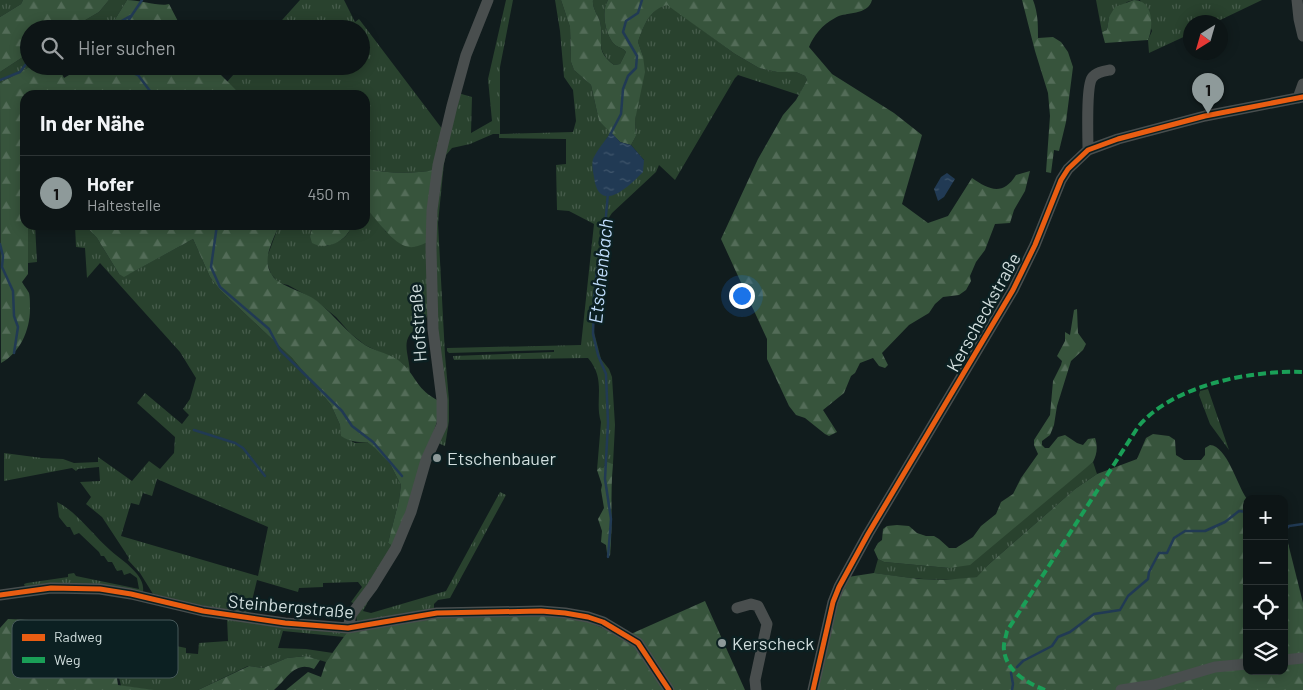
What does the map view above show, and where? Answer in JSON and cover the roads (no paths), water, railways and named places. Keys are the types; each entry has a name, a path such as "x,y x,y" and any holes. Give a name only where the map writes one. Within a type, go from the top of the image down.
{"street":[{"name":"Hofstraße","path":"348,628 351,615 376,581 396,548 411,512 426,460 442,425 442,400 433,322 432,210 440,154 458,80 488,0"},
{"path":"1297,0 1303,36"},
{"path":"1088,150 1089,90 1091,79 1097,74 1110,70"},
{"path":"1300,98 1303,84"},
{"name":"Kerscheckstraße","path":"812,690 833,602 845,575 1013,290 1035,245 1064,174 1088,150 1127,136 1205,116 1300,98"},
{"name":"Steinbergstraße","path":"0,595 51,588 100,589 131,594 203,611 286,623 348,628 437,613 541,612 580,615 603,622 638,643 668,690"},
{"path":"737,608 751,604 758,606 767,624 755,680 756,690"},
{"path":"1288,660 1303,658"},
{"path":"1121,690 1154,685 1215,667 1243,664"}],"water":[{"path":"611,132 620,142 631,145 644,160 643,172 618,193 604,196 599,192 595,183 592,162"},
{"path":"947,173 955,179 944,197 938,201 934,189 941,177"}],"waterway":[{"path":"123,20 132,15 142,0"},
{"name":"Etschenbach","path":"610,135 621,114 623,89 628,76 636,68 637,56 623,32 626,21 638,13 642,0"},
{"path":"129,20 132,15"},
{"path":"0,80 20,72"},
{"path":"138,75 149,90"},
{"name":"Etschenbach","path":"608,193 604,238 594,298 593,334 598,355 606,374 608,423 605,479 611,519 608,557"},
{"path":"216,230 211,267 220,287 269,329 280,350 342,411 352,426 373,442 402,476"},
{"path":"0,244 3,256 2,267 13,291 14,316 18,327 14,353"},
{"path":"194,430 235,443 243,448 265,476"},
{"path":"1017,667 1023,661 1052,646 1058,637 1070,632 1094,614 1120,610 1128,596 1148,579 1149,572 1159,553 1167,553 1174,538 1185,531 1205,531 1225,522 1239,511 1243,512"},
{"path":"1288,527 1303,524"},
{"path":"1011,673 1012,690"}],"place":[{"name":"Hofer","path":"1208,114"},
{"name":"Etschenbauer","path":"437,458"},
{"name":"Kerscheck","path":"722,643"}]}
